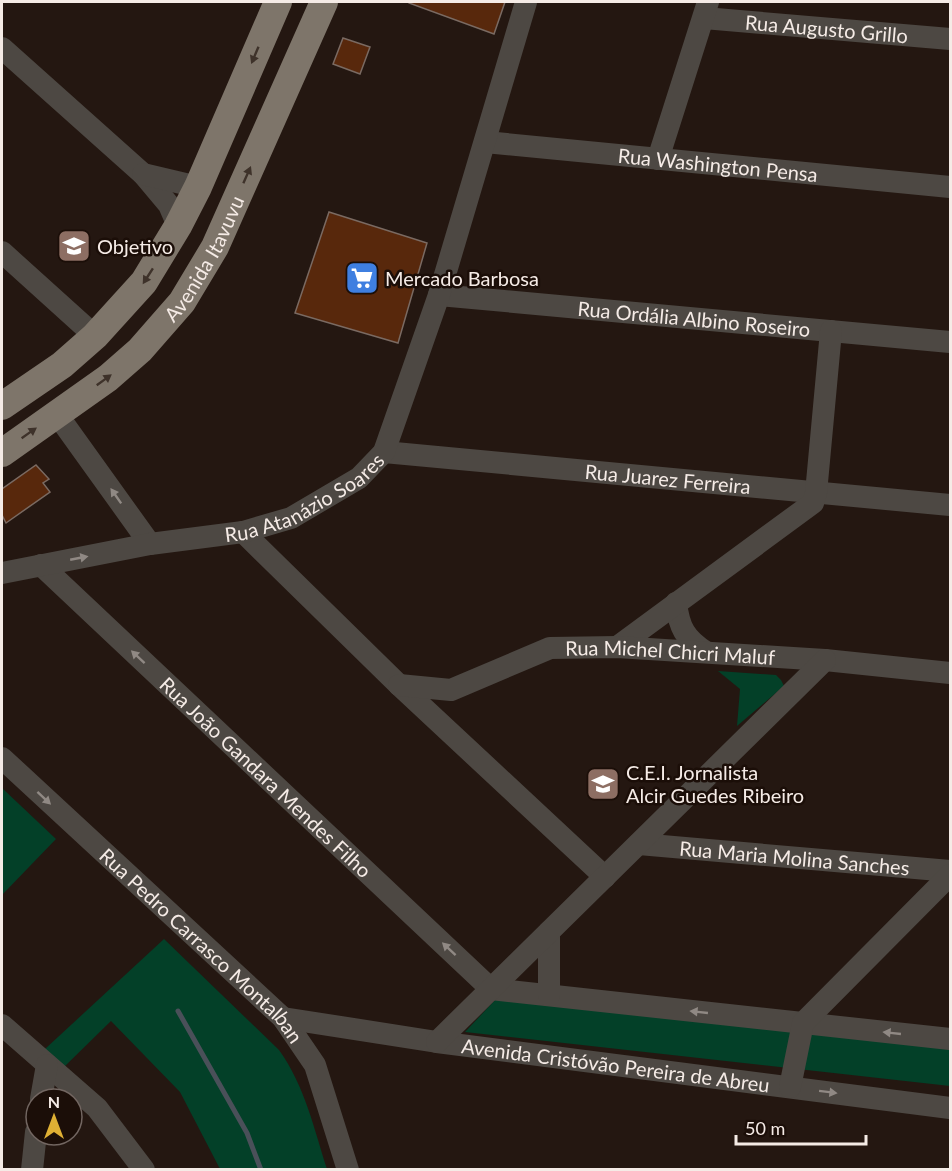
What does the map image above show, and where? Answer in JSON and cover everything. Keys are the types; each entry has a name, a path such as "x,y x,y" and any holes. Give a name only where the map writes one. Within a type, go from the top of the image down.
{"main road":[{"name":"Avenida Itavuvu","path":"8,401 62,366 95,336 144,282 178,226 198,187 278,2"},
{"name":"Avenida Itavuvu","path":"2,453 108,378 140,350 182,302 215,247 324,2"},
{"path":"8,401 36,397 47,403 56,413"}],"street":[{"name":"Rua Atanázio Soares","path":"2,573 150,544 243,532 291,518 359,478 384,452 439,295 526,2"},
{"path":"658,159 706,10"},
{"name":"Rua Augusto Grillo","path":"706,10 951,39"},
{"path":"2,48 143,174 169,205 178,226"},
{"name":"Rua Washington Pensa","path":"485,142 951,187"},
{"path":"143,174 198,187"},
{"path":"2,252 95,336"},
{"name":"Rua Ordália Albino Roseiro","path":"439,295 951,342"},
{"path":"618,647 813,503 816,493 831,331"},
{"path":"56,413 150,544"},
{"name":"Rua Juarez Ferreira","path":"384,452 951,505"},
{"path":"764,539 777,517 776,497 765,487"},
{"path":"243,532 399,685 605,877"},
{"name":"Rua João Gandara Mendes Filho","path":"40,565 491,988"},
{"path":"676,603 678,622 694,645 706,652"},
{"name":"Rua Michel Chicri Maluf","path":"399,685 451,690 550,648 618,647 706,652 825,660 951,673"},
{"path":"437,1042 825,660"},
{"path":"440,723 442,709 451,690"},
{"name":"Rua Pedro Carrasco Montalban","path":"2,758 283,1018 315,1065 348,1170"},
{"name":"Rua Maria Molina Sanches","path":"639,844 951,873"},
{"path":"790,1087 803,1023 951,873"},
{"path":"549,932 549,995"},
{"path":"491,988 951,1040"},
{"name":"Avenida Cristóvão Pereira de Abreu","path":"283,1018 437,1042 951,1108"},
{"path":"2,1024 97,1108 144,1170"},
{"path":"43,1087 47,1065"},
{"path":"84,1106 97,1108"},
{"path":"32,1170 34,1147"}],"green space":[{"path":"718,671 776,675 784,686 737,726 740,689"},
{"path":"2,788 56,839 2,895"},
{"path":"164,939 279,1050 296,1078 327,1169 220,1169 180,1092 111,1021 64,1067 45,1049"},
{"path":"497,998 950,1047 950,1086 465,1032"}],"building":[{"path":"409,2 505,2 494,34"},
{"path":"343,38 370,47 360,74 333,64"},
{"name":"Mercado Barbosa","path":"329,212 427,243 398,343 295,313"},
{"path":"36,465 49,479 43,483 50,492 6,523 2,515 2,489"}],"waterway":[{"path":"178,1011 247,1133 261,1170"}],"place":[{"name":"Objetivo","path":"74,246"},
{"name":"Mercado Barbosa","path":"362,278"},
{"name":"C.E.I. Jornalista Alcir Guedes Ribeiro","path":"603,784"}]}
